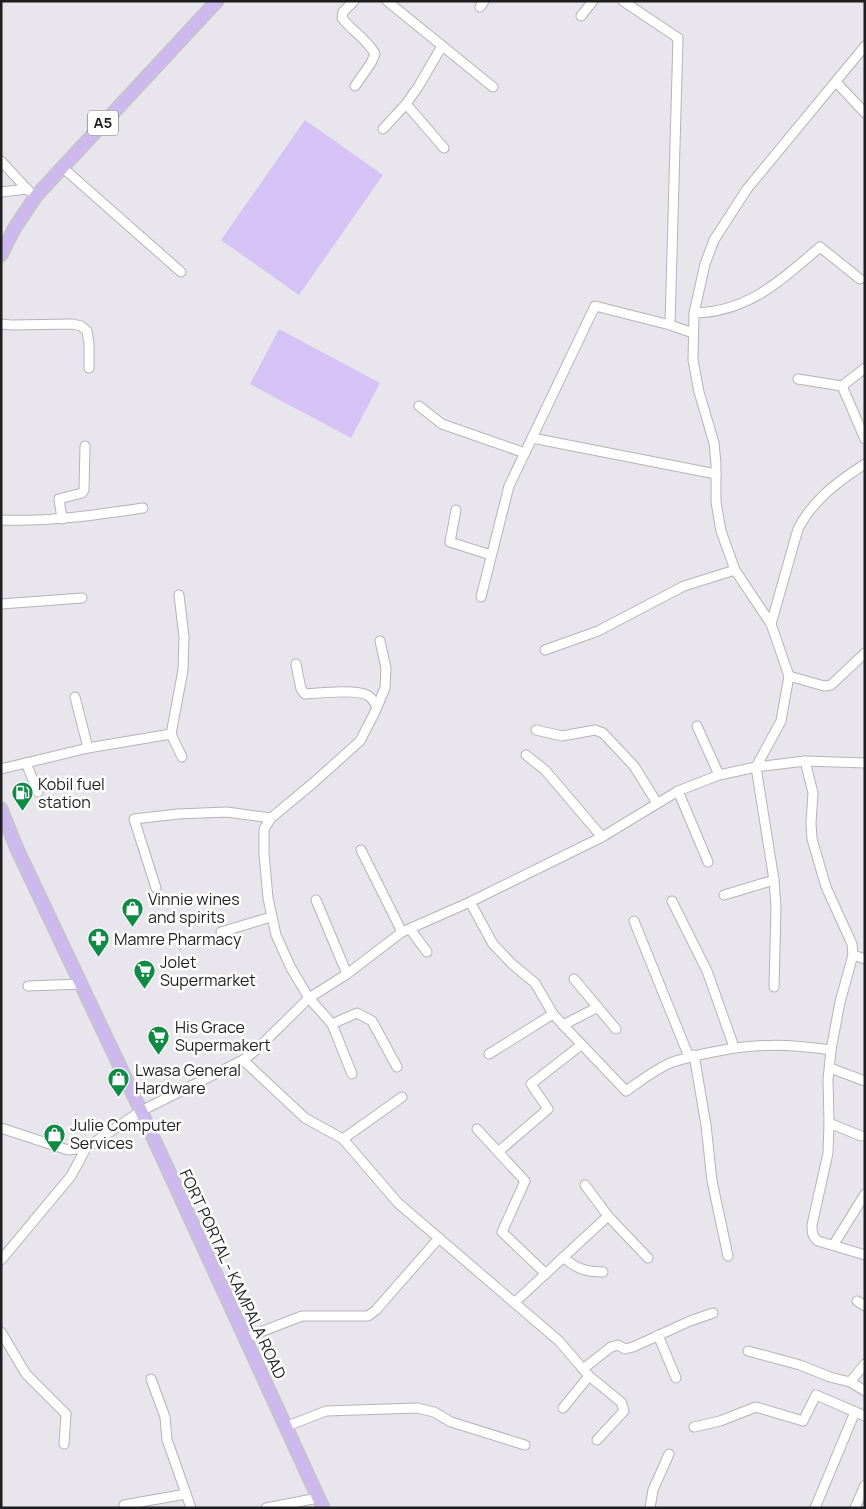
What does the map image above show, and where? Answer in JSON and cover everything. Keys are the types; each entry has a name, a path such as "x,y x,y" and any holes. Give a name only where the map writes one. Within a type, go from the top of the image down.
{"main road":[{"name":"A5","path":"1,255 31,192 62,167 217,1"},
{"name":"FORT PORTAL - KAMPALA ROAD","path":"1,809 320,1503"}],"street":[{"path":"354,1 343,12 342,18 371,46 375,54 355,86"},
{"path":"387,1 493,87"},
{"path":"581,16 593,1"},
{"path":"623,1 678,38 670,325"},
{"path":"383,129 418,88 442,46"},
{"path":"774,987 776,908 774,880 756,767 781,721 789,676 771,624 735,570 721,531 716,502 714,443 696,378 693,360 694,313 705,264 714,240 747,189 865,46"},
{"path":"836,82 865,113"},
{"path":"406,104 444,148"},
{"path":"1,161 31,192"},
{"path":"62,167 181,272"},
{"path":"1,192 31,192"},
{"path":"694,313 710,313 753,299 772,288 820,247 860,279"},
{"path":"481,597 509,486 594,306 670,325 693,333"},
{"path":"1,324 72,324 81,326 87,331 90,344 89,368"},
{"path":"798,379 842,386 865,368"},
{"path":"842,386 865,439"},
{"path":"419,406 442,424 525,453"},
{"path":"532,438 716,474"},
{"path":"62,519 59,499 82,493 84,490 85,446"},
{"path":"771,624 798,529 805,515 816,501 865,464"},
{"path":"1,520 32,521 62,519 144,508"},
{"path":"456,510 450,542 491,555"},
{"path":"545,650 598,631 684,586 735,570"},
{"path":"180,595 184,637 182,670 172,734 182,757"},
{"path":"1,604 82,598"},
{"path":"352,1074 332,1024 308,998 291,968 276,935 271,917 264,854 264,829 271,818 349,753 360,741 385,688 386,668 380,641"},
{"path":"789,676 824,686 831,685 865,654"},
{"path":"296,664 301,689 305,694 350,692 363,694 368,695 377,707"},
{"path":"75,697 88,748"},
{"path":"697,726 719,775"},
{"path":"536,730 562,736 595,730 603,733 634,766 657,803"},
{"path":"1,769 88,748 172,734"},
{"path":"526,755 544,770 602,837"},
{"path":"806,761 813,793 812,839 826,887 852,944 853,955 840,1002 831,1050 828,1080 829,1123 826,1165 812,1232 814,1238 818,1240 865,1255"},
{"path":"1,1128 68,1150 86,1148 141,1111 243,1060 255,1051 308,998 347,974 406,930 470,902 602,837 678,791 719,775 756,767 806,761 865,763"},
{"path":"26,763 38,792"},
{"path":"678,791 708,862"},
{"path":"156,888 134,819 178,814 227,812 271,818"},
{"path":"362,850 406,930 427,952"},
{"path":"724,895 774,880"},
{"path":"316,900 347,974"},
{"path":"672,901 707,970 734,1048"},
{"path":"470,902 493,944 534,983 563,1025 626,1091 668,1064 692,1056 759,1045 783,1045 831,1050"},
{"path":"221,932 271,917"},
{"path":"634,921 692,1056 706,1125 712,1181 728,1256"},
{"path":"853,955 865,960"},
{"path":"574,979 616,1029"},
{"path":"28,986 81,984"},
{"path":"563,1025 598,1007"},
{"path":"332,1024 357,1013 372,1021 397,1068"},
{"path":"489,1054 554,1014"},
{"path":"498,1152 548,1109 531,1084 581,1045"},
{"path":"243,1060 305,1118 343,1139 398,1203 559,1341 586,1372 621,1402 624,1411 597,1440"},
{"path":"830,1068 865,1081"},
{"path":"343,1139 402,1097"},
{"path":"829,1123 861,1136"},
{"path":"477,1129 526,1181 502,1232 546,1274"},
{"path":"1,1260 71,1176 86,1148"},
{"path":"585,1185 608,1216 648,1258"},
{"path":"834,1244 865,1194"},
{"path":"514,1302 608,1216"},
{"path":"245,1338 302,1316 368,1316 376,1310 439,1238"},
{"path":"563,1257 578,1269 590,1272 604,1272"},
{"path":"562,1408 586,1372 611,1346 618,1345 625,1349 713,1313"},
{"path":"1,1332 26,1374 66,1414 64,1444"},
{"path":"658,1335 676,1378"},
{"path":"748,1351 800,1365 830,1377 850,1382 865,1391"},
{"path":"850,1382 865,1364"},
{"path":"151,1380 166,1417 167,1440 191,1508"},
{"path":"694,1427 720,1421 756,1406 803,1421 816,1395 865,1416"},
{"path":"285,1427 326,1411 417,1408 434,1412 451,1422 525,1445"},
{"path":"814,1508 854,1412"},
{"path":"650,1508 653,1490 669,1454"},
{"path":"855,1508 865,1485"},
{"path":"124,1505 186,1494"},
{"path":"266,1508 320,1503"}],"shaded area":[{"path":"305,120 383,175 299,295 221,240"},
{"path":"279,329 380,383 351,438 250,384"}],"place":[{"name":"Kobil fuel station","path":"22,812"},
{"name":"Vinnie wines and spirits","path":"132,927"},
{"name":"Mamre Pharmacy","path":"98,958"},
{"name":"Jolet Supermarket","path":"144,990"},
{"name":"His Grace Supermakert","path":"159,1055"},
{"name":"Lwasa General Hardware","path":"119,1098"},
{"name":"Julie Computer Services","path":"54,1153"}]}
